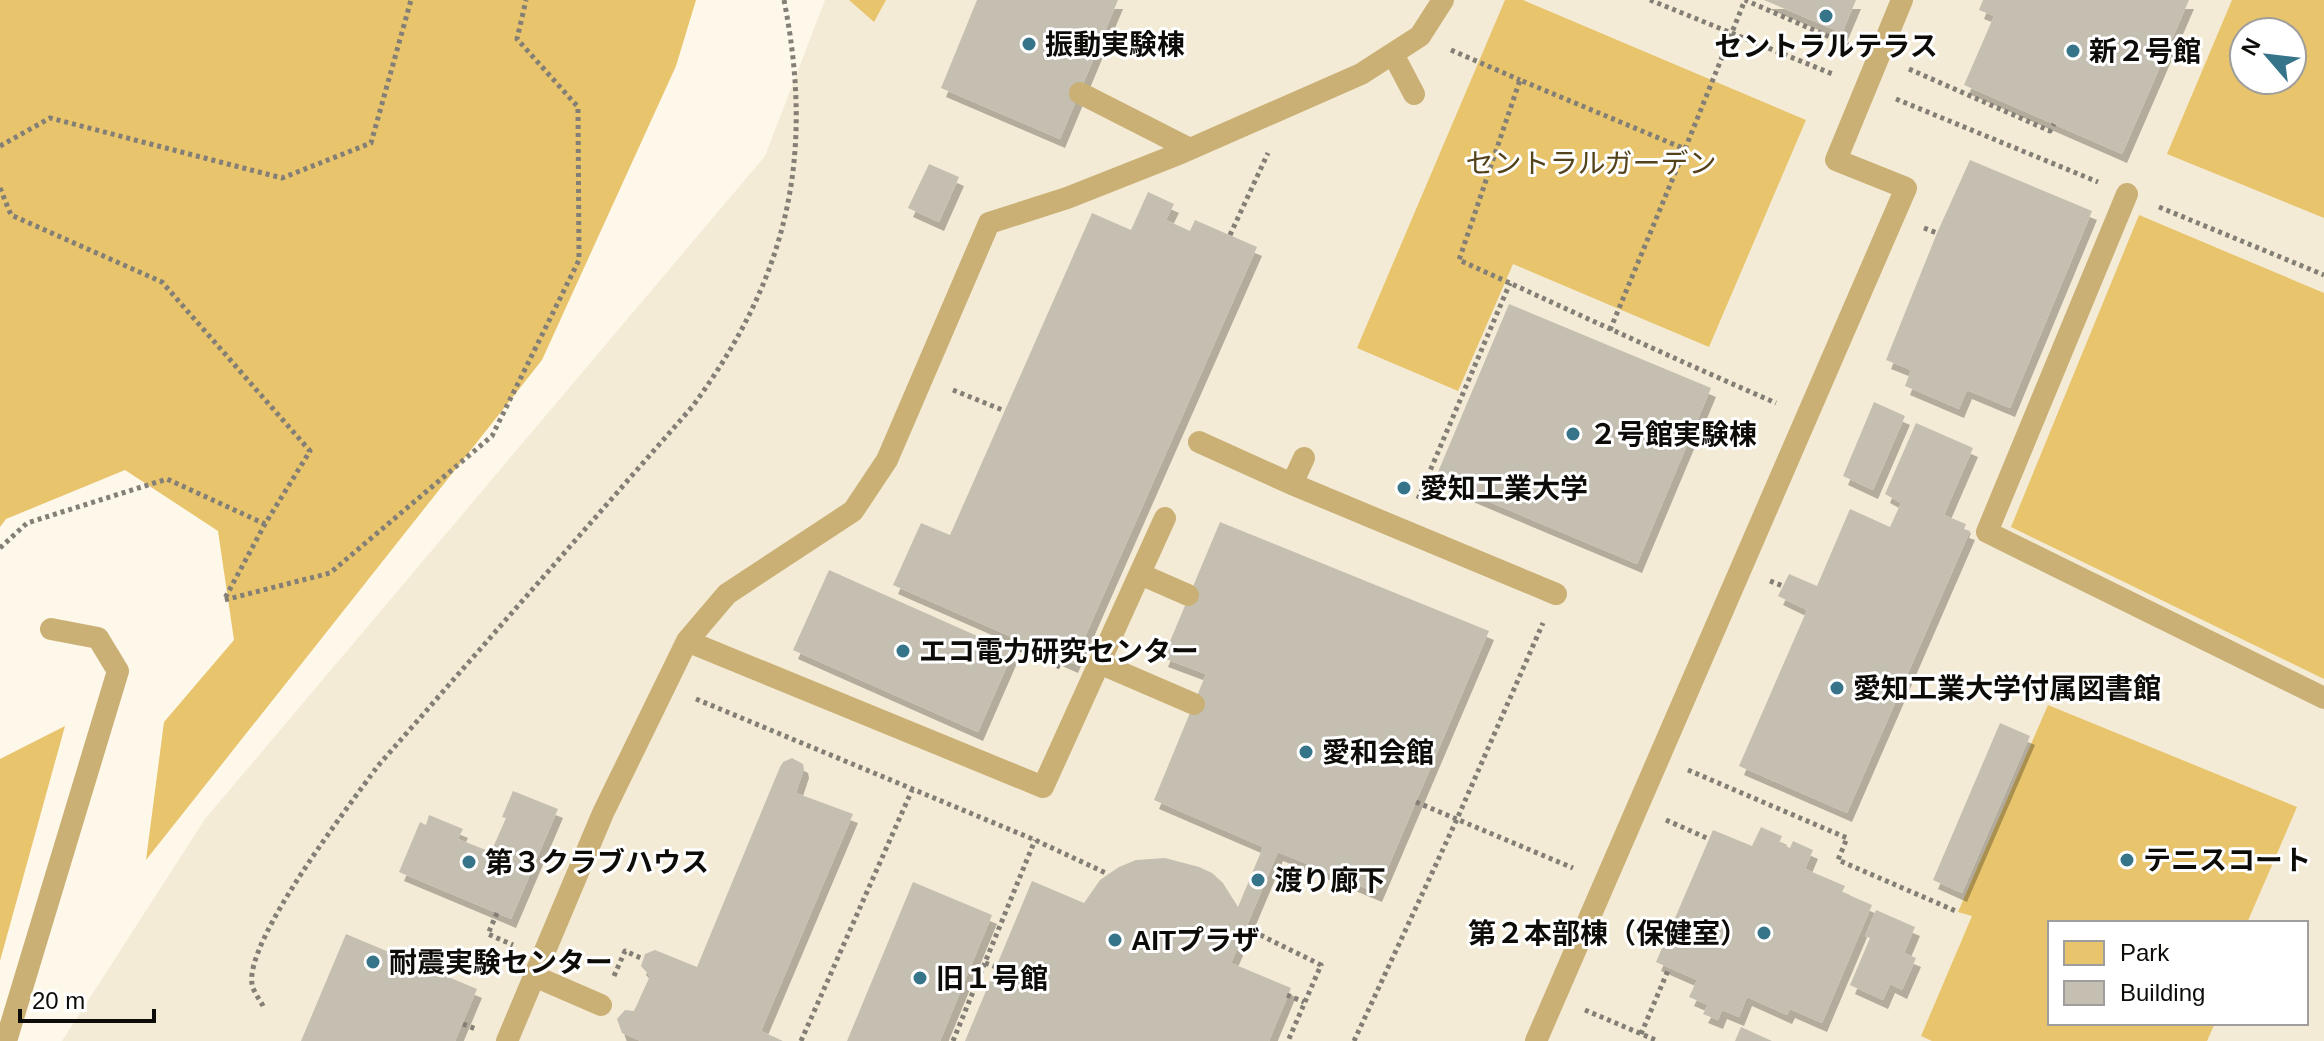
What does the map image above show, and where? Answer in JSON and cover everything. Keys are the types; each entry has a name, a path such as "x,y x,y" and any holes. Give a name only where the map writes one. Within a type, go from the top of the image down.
{"lane":[{"path":"507,1041 603,813 687,641 727,594 853,511 887,460 989,223 1067,198 1190,149 1361,74 1420,36 1443,0"},
{"path":"1536,1041 1906,188 1836,160 1902,0"},
{"path":"1393,54 1414,94"},
{"path":"1080,93 1190,149"},
{"path":"2127,194 1987,532 2324,698"},
{"path":"1199,442 1556,594"},
{"path":"1292,484 1304,458"},
{"path":"687,641 1043,787 1165,518"},
{"path":"1140,574 1188,595"},
{"path":"6,1041 118,671 98,638 51,629"},
{"path":"1095,672 1194,704"},
{"path":"538,967 601,1005"}],"path":[{"path":"0,146 50,118 282,178 371,143 411,0"},
{"path":"0,188 11,215 162,282 310,451 265,524 224,600 330,573 492,436 579,260 578,107 517,39 526,0"},
{"path":"263,1006 252,984 256,957 273,920 339,820 377,767 692,407 717,374 752,312 789,201 797,149 797,87 784,0"},
{"path":"1650,0 1865,87"},
{"path":"1610,330 1745,0 1849,45 1853,34"},
{"path":"1420,36 1685,149"},
{"path":"1879,56 2050,131 2054,124"},
{"path":"1520,80 1459,260 1806,417"},
{"path":"1230,235 1290,105"},
{"path":"1405,530 1496,325 1510,283"},
{"path":"923,377 1005,411"},
{"path":"0,548 27,523 167,479 265,524"},
{"path":"1354,1041 1457,819 1556,594"},
{"path":"1016,639 1013,646 1095,672"},
{"path":"666,687 1035,840 1108,874"},
{"path":"1658,757 1847,838 1838,860 1958,912"},
{"path":"801,1041 913,789"},
{"path":"1416,802 1604,882"},
{"path":"1637,807 1709,839"},
{"path":"953,1041 1035,840"},
{"path":"497,913 488,934 538,967"},
{"path":"1246,928 1321,965 1288,1041"},
{"path":"985,963 996,967"},
{"path":"1641,1034 1669,968"},
{"path":"1287,995 1304,1002"},
{"path":"1555,997 1658,1041"}],"shaded area":[{"name":"愛知工業大学","path":"825,0 2324,0 2324,1041 62,1041 205,819 765,156"}],"green space":[{"path":"0,0 696,0 676,66 542,360 146,860 164,722 234,640 218,531 125,470 6,519 0,527"},
{"path":"849,0 886,0 874,22"},
{"name":"セントラルガーデン","path":"1505,0 1523,0 1806,120 1709,347 1513,264 1458,391 1357,348"},
{"path":"2232,0 2324,0 2324,218 2167,154"},
{"path":"2139,215 2324,293 2324,679 2011,527"},
{"name":"テニスコート","path":"2048,705 2297,807 2248,921 2048,921 2048,1025 2214,1025 2207,1041 1932,1041 1921,1036 1972,916 1958,912"},
{"path":"65,726 0,961 0,759"}],"building":[{"name":"振動実験棟","path":"977,0 1118,0 1060,139 941,88"},
{"name":"セントラルテラス","path":"1764,0 1856,0 1842,33"},
{"name":"新２号館","path":"1983,0 2189,0 2122,154 1964,85 1994,16 1979,10"},
{"path":"1970,160 2092,211 2010,408 1967,390 1959,409 1905,386 1911,370 1886,360"},
{"path":"929,164 959,177 939,222 908,208"},
{"path":"1148,192 1174,204 1166,220 1190,231 1195,220 1257,247 1073,664 893,585 921,523 950,535 1092,213 1131,230"},
{"name":"２号館実験棟","path":"1509,304 1711,388 1637,564 1435,479"},
{"path":"1874,402 1905,416 1873,490 1843,476"},
{"name":"愛知工業大学付属図書館","path":"1916,423 1973,448 1944,515 1966,524 1964,529 1970,531 1847,813 1739,766 1807,610 1778,596 1789,574 1817,586 1850,509 1890,527 1901,503 1885,494"},
{"name":"愛和会館","path":"1220,522 1489,631 1377,893 1278,852 1231,963 1291,988 1269,1041 965,1041 1032,881 1084,903 1100,880 1119,867 1136,860 1165,858 1212,873 1223,883 1238,907 1263,847 1154,800 1206,674 1163,658"},
{"name":"エコ電力研究センター","path":"829,570 1013,652 978,732 793,650"},
{"path":"2000,723 2030,736 1962,893 1933,880"},
{"path":"792,758 803,764 804,769 796,793 853,814 761,1031 783,1041 641,1041 622,1033 617,1019 625,1010 634,1011 650,976 641,966 645,954 655,950 697,967 780,767"},
{"name":"第３クラブハウス","path":"513,791 558,809 511,919 399,872 420,822 426,825 429,815 463,829 458,839 491,852 506,818 502,817"},
{"name":"第２本部棟（保健室）","path":"1761,827 1782,836 1779,843 1790,848 1793,841 1813,850 1805,869 1845,886 1842,892 1872,905 1822,1023 1790,1009 1787,1015 1747,997 1739,1017 1722,1010 1718,1020 1703,1014 1708,1005 1689,997 1697,980 1656,962 1713,830 1752,846"},
{"name":"旧１号館","path":"913,882 992,915 940,1041 847,1041"},
{"path":"1876,910 1915,927 1904,953 1916,958 1902,990 1890,984 1883,1000 1850,985 1870,938 1865,936"},
{"name":"耐震実験センター","path":"346,934 477,989 455,1041 301,1041"},
{"path":"1741,1027 1772,1041 1735,1041"}],"place":[{"name":"セントラルテラス","path":"1826,16"},
{"name":"振動実験棟","path":"1029,44"},
{"name":"新２号館","path":"2073,51"},
{"name":"２号館実験棟","path":"1573,434"},
{"name":"愛知工業大学","path":"1404,488"},
{"name":"エコ電力研究センター","path":"903,651"},
{"name":"愛知工業大学付属図書館","path":"1837,688"},
{"name":"愛和会館","path":"1306,752"},
{"name":"テニスコート","path":"2127,860"},
{"name":"第３クラブハウス","path":"469,862"},
{"name":"渡り廊下","path":"1258,880"},
{"name":"第２本部棟（保健室）","path":"1764,933"},
{"name":"AITプラザ","path":"1115,940"},
{"name":"耐震実験センター","path":"373,962"},
{"name":"旧１号館","path":"920,978"}]}
